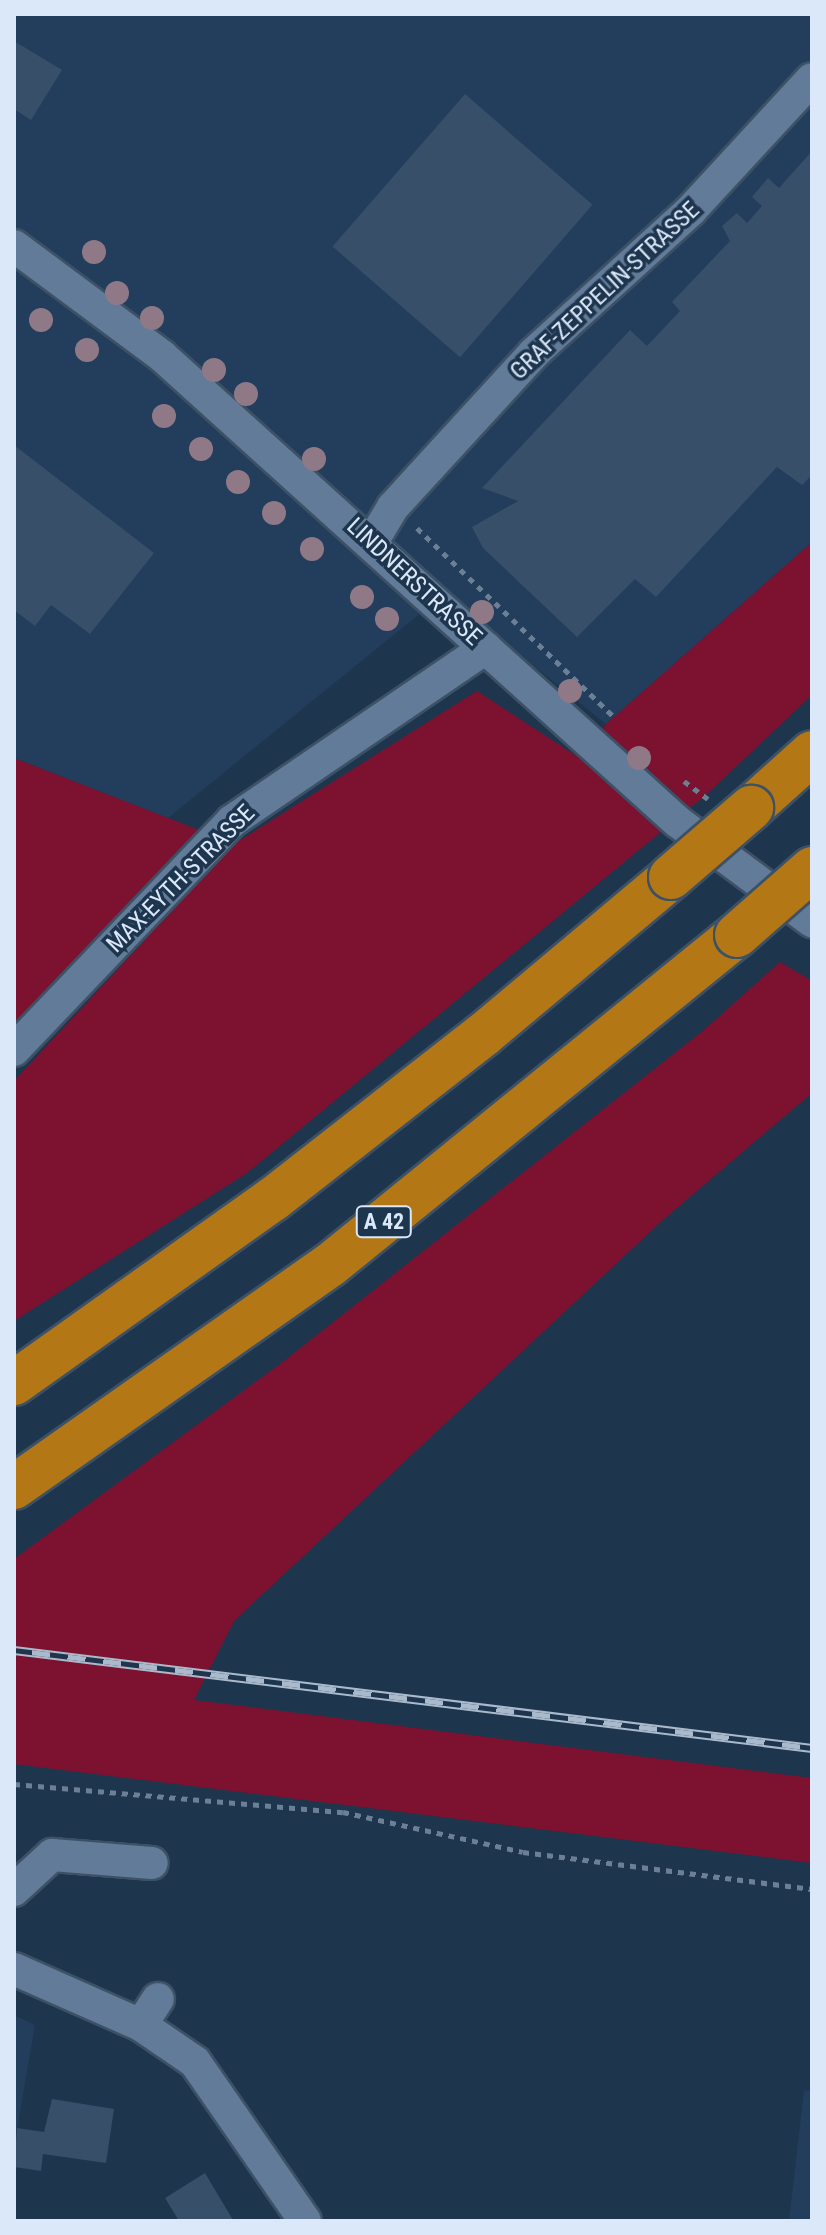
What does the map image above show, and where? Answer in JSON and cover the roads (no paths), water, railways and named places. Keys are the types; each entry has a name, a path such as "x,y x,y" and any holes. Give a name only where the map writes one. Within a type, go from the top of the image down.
{"highway":[{"path":"14,1383 273,1199 483,1035 671,877 732,805 812,753"},
{"name":"A 42","path":"14,1487 330,1265 737,935 812,869"}],"street":[{"name":"GRAF-ZEPPELIN-STRASSE","path":"372,542 393,507 534,353 736,167 812,79"},
{"name":"LINDNERSTRASSE","path":"14,246 162,356 372,542 678,822 812,921"},
{"name":"MAX-EYTH-STRASSE","path":"14,1050 232,821 486,648"},
{"path":"14,1890 52,1855 152,1863"},
{"path":"14,1969 150,2012 210,2077 305,2221"}],"railway":[{"path":"14,1650 812,1748"}]}
